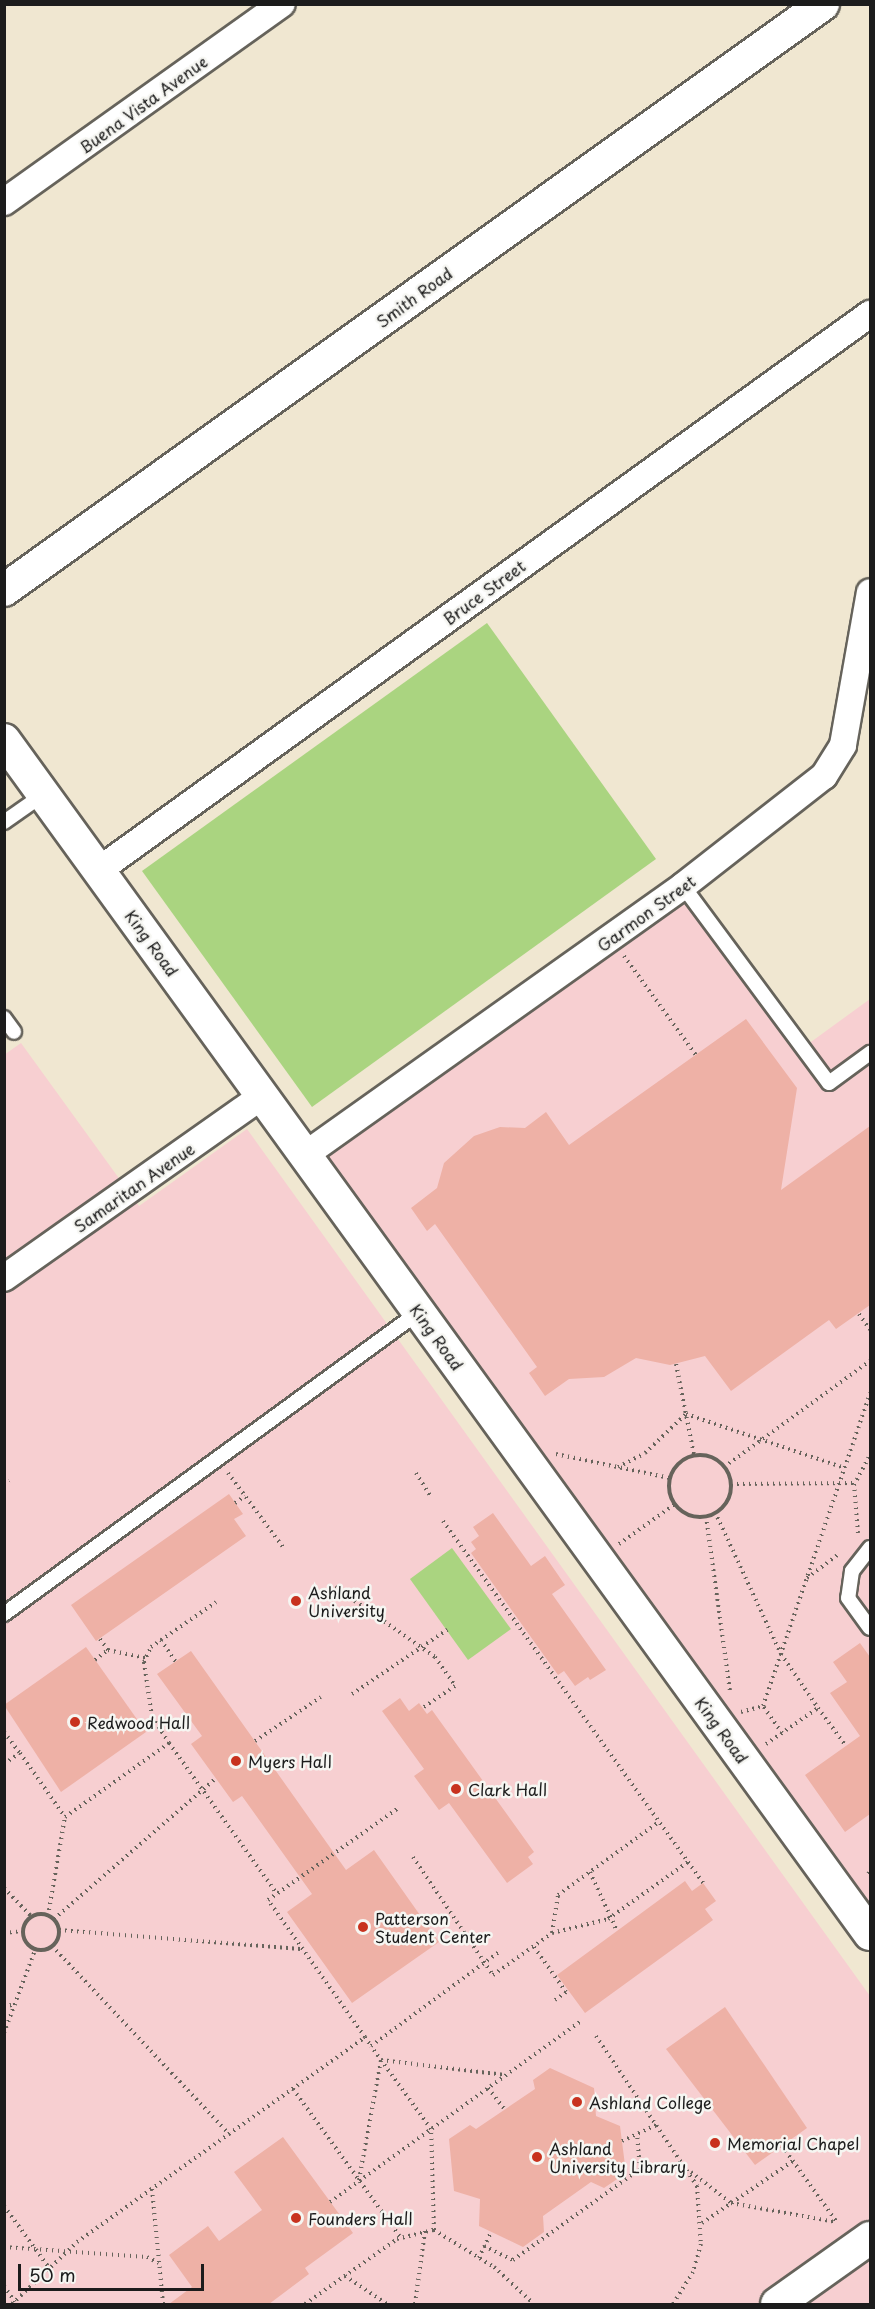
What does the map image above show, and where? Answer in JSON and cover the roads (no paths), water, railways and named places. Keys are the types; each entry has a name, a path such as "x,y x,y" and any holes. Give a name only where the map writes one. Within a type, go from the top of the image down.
{"street":[{"name":"Buena Vista Avenue","path":"4,202 282,4"},
{"name":"Smith Road","path":"4,590 823,4"},
{"name":"Bruce Street","path":"99,870 870,314"},
{"name":"Garmon Street","path":"306,1154 683,886 824,776 843,745 870,592"},
{"name":"King Road","path":"4,740 870,1934"},
{"name":"Samaritan Avenue","path":"4,1278 263,1095"},
{"path":"777,2304 870,2238"}],"lane":[{"path":"4,822 44,794"},
{"path":"683,886 829,1083 870,1053"},
{"path":"4,1018 14,1032"},
{"path":"4,1614 419,1312"},
{"path":"870,1548 852,1571 848,1598 870,1628"}],"place":[{"name":"Ashland University","path":"296,1601"},
{"name":"Redwood Hall","path":"75,1722"},
{"name":"Myers Hall","path":"236,1761"},
{"name":"Clark Hall","path":"456,1789"},
{"name":"Patterson Student Center","path":"363,1927"},
{"name":"Ashland College","path":"577,2102"},
{"name":"Memorial Chapel","path":"715,2143"},
{"name":"Ashland University Library","path":"537,2157"},
{"name":"Founders Hall","path":"296,2218"}]}
